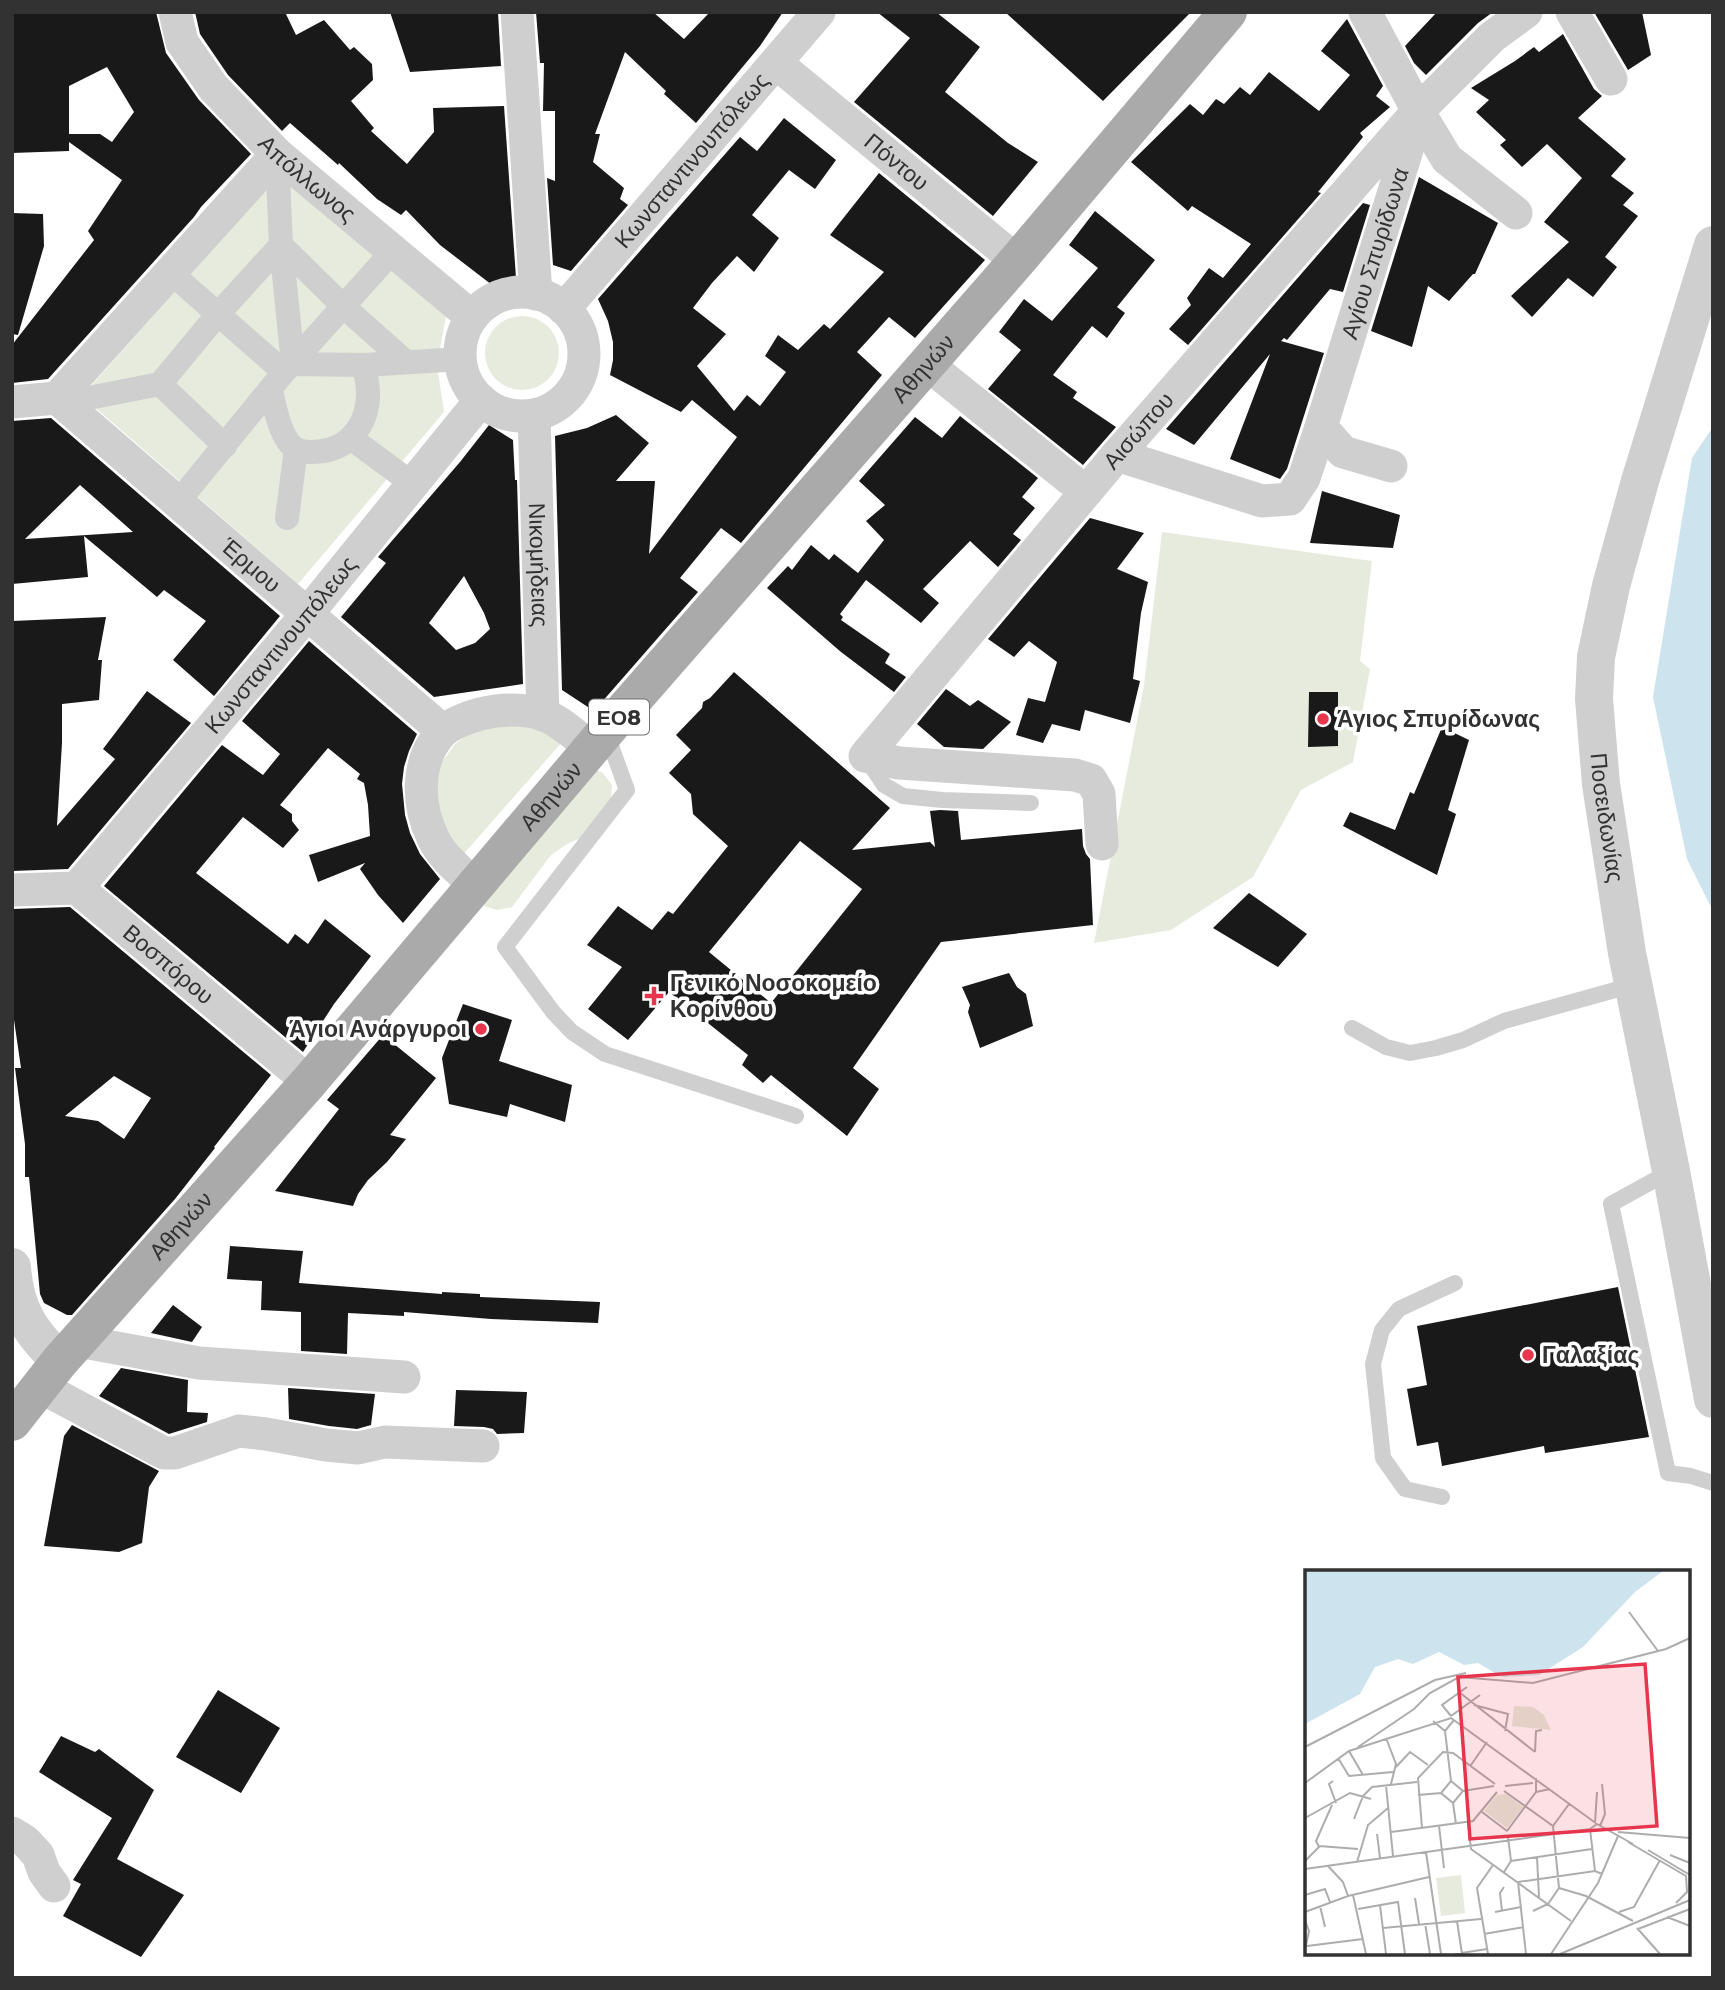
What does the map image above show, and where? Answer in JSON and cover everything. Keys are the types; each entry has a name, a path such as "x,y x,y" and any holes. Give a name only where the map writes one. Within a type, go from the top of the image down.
{"main road":[{"name":"Αθηνών","path":"12,1422 59,1363 309,1082 475,885 1017,261 1228,12"}],"street":[{"name":"Απόλλωνος","path":"175,12 182,42 212,87 276,153 472,317"},
{"path":"517,12 550,301"},
{"name":"Κωνσταντινουπόλεως","path":"550,301 776,63 819,12"},
{"path":"1365,12 1447,159 1516,213"},
{"name":"Αισώπου","path":"865,757 1117,455 1419,111 1492,37 1526,12"},
{"path":"1572,12 1611,79"},
{"name":"Πόντου","path":"776,63 1017,261"},
{"name":"Αγίου Σπυρίδωνα","path":"1117,455 1262,501 1290,499 1304,478 1321,427 1419,111"},
{"path":"276,153 283,375 276,411 285,436 296,449 315,452 332,450 352,439 367,408 368,390 364,365"},
{"path":"60,400 276,153"},
{"path":"281,245 344,307 406,362"},
{"path":"12,402 60,400 160,384 218,314 281,245"},
{"name":"Ποσειδωνίας","path":"1713,245 1640,481 1611,586 1597,657 1594,699 1601,784 1633,985 1713,1399"},
{"path":"178,502 283,375 393,251"},
{"path":"171,273 283,375"},
{"path":"518,292 550,301 576,324 582,342 583,362 578,380 567,397 552,409 534,415 516,416 500,412 471,390 462,373 460,354 463,335 472,317 484,305 500,296 518,292"},
{"path":"283,375 364,365 461,359"},
{"path":"927,364 1086,492"},
{"path":"160,384 225,446"},
{"name":"Έρμου","path":"60,400 443,731"},
{"name":"Κωνσταντινουπόλεως","path":"77,888 308,613 481,400"},
{"name":"Νικομήδειας","path":"534,415 543,715"},
{"path":"1321,427 1343,452 1391,466"},
{"path":"352,439 413,485"},
{"path":"288,518 296,449"},
{"path":"475,885 443,855 422,810 420,780 429,752 443,731 471,717 514,710 543,715 568,729 599,741"},
{"path":"865,757 899,763 1075,775 1091,780 1099,794 1102,844"},
{"path":"12,890 77,888"},
{"name":"Βοσπόρου","path":"77,888 309,1082"},
{"path":"12,1267 19,1305 38,1339 59,1363 164,1453 175,1454 239,1431 358,1448 385,1442 483,1446"},
{"path":"59,1363 199,1363 404,1377"},
{"path":"12,1833 25,1841 38,1855 44,1872 54,1886"}],"lane":[{"path":"599,741 626,790 505,947 553,1012 572,1032 605,1054 796,1116"},
{"path":"865,757 884,785 903,796 1031,803"},
{"path":"1352,1028 1386,1047 1410,1053 1463,1040 1504,1021 1633,985"},
{"path":"1671,1171 1611,1204 1668,1473 1713,1483"},
{"path":"1442,1497 1405,1489 1382,1458 1373,1364 1382,1330 1399,1309 1455,1283"}],"shaded area":[{"path":"280,174 446,316 437,365 444,412 298,584 82,396"},
{"path":"522,316 543,322 553,332 559,353 553,374 543,384 522,390 501,384 491,374 485,353 491,332 501,322"},
{"path":"1162,532 1372,561 1360,661 1370,669 1353,762 1301,790 1253,877 1171,930 1094,943 1144,685"},
{"path":"528,722 563,741 460,858 443,839 434,789 440,765 455,744 476,728"},
{"path":"592,768 603,773 612,785 611,801 594,832 567,844 551,855 512,907 497,910 484,906 481,898"}],"water":[{"path":"1713,427 1713,911 1687,859 1653,697 1692,458"}],"building":[{"path":"156,12 166,53 199,100 251,154 48,379 12,383 12,345 94,240 88,231 122,180 69,142 69,151 12,153 12,13","holes":["107,67 134,112 112,142 100,134 69,134 69,86"]},
{"path":"195,12 285,12 296,35 324,20 350,50 354,47 372,64 373,80 351,101 374,128 371,131 407,164 434,132 433,108 504,106 516,278 496,288 440,245 406,210 401,215 377,199 339,163 338,165 290,123 282,131 228,75 200,34"},
{"path":"390,12 498,12 501,66 410,72"},
{"path":"536,12 653,12 684,39 710,12 783,12 760,46 696,123 664,94 666,91 625,52 595,134 600,134 593,162 624,188 620,199 628,205 571,271 553,265 547,178 555,181 555,111 543,111 544,63 540,63"},
{"path":"877,12 936,12 980,47 945,92 1008,143 1038,162 993,216 854,102 910,38"},
{"path":"1005,12 1191,12 1103,101"},
{"path":"1437,12 1493,12 1478,23 1426,75 1414,63 1405,46"},
{"path":"1594,12 1642,12 1651,55 1628,70"},
{"path":"1347,19 1383,86 1376,96 1390,107 1360,133 1363,137 1318,192 1321,193 1188,345 1169,329 1191,305 1187,298 1209,268 1223,278 1251,244 1192,206 1188,211 1131,162 1190,104 1203,115 1216,99 1224,104 1240,87 1250,95 1269,72 1319,111 1350,75 1321,51"},
{"path":"1563,34 1594,89 1602,96 1578,118 1626,159 1611,176 1634,193 1623,205 1638,216 1605,257 1617,267 1593,297 1568,278 1532,317 1511,296 1569,242 1544,222 1582,178 1547,144 1522,167 1500,145 1506,140 1476,112 1489,100 1471,88 1534,47 1539,52"},
{"path":"784,118 836,160 815,189 789,170 752,215 779,238 754,272 737,256 693,308 726,334 697,366 734,411 747,395 760,406 786,372 765,356 778,335 798,350 824,324 830,329 884,272 830,235 879,173 985,260 915,338 889,317 857,352 882,375 741,543 721,528 680,578 698,592 594,711 562,690 555,436 587,428 616,415 649,443 616,481 655,481 649,554 737,437 692,400 681,412 610,375 613,342 608,321 598,299 740,137 757,151"},
{"path":"1419,177 1498,223 1475,274 1449,301 1428,286 1412,347 1371,331"},
{"path":"1363,203 1370,205 1343,292 1330,289 1287,340 1284,338 1281,341 1324,353 1287,469 1280,479 1230,459 1270,354 1194,445 1166,429"},
{"path":"1095,211 1155,260 1117,307 1125,313 1107,338 1092,326 1053,375 1077,392 1073,398 1116,427 1083,465 988,389 1021,350 999,332 1024,299 1052,321 1098,268 1069,245"},
{"path":"12,213 43,214 44,246 18,335 12,334"},
{"path":"960,416 1038,478 1022,497 1035,508 1013,534 1021,540 998,567 970,541 923,589 939,603 921,623 866,580 840,614 843,617 841,620 890,654 885,663 906,677 894,692 841,652 767,588 788,566 792,570 811,545 829,560 834,554 858,573 884,540 866,521 885,505 859,481 915,417 942,438"},
{"path":"51,418 280,616 214,696 173,660 206,621 164,590 157,597 84,536 88,577 12,584 12,421","holes":["80,485 133,532 25,539"]},
{"path":"489,425 513,440 517,480 523,684 434,697 341,617 386,563 378,557","holes":["464,576 490,629 475,643 456,650 429,623"]},
{"path":"1322,491 1400,515 1393,548 1310,543"},
{"path":"1090,518 1144,533 1117,569 1148,582 1141,613 1133,679 1140,681 1130,723 1085,710 1080,731 1052,724 1043,743 1016,735 1028,698 1045,702 1057,662 1029,641 1014,657 988,639"},
{"path":"106,617 98,660 102,660 99,700 62,704 57,826 115,759 103,749 147,691 191,723 68,869 12,871 12,621"},
{"path":"309,641 417,734 404,767 402,784 405,815 420,854 440,879 403,923 378,895 360,869 365,863 318,882 309,855 370,836 364,783 357,779 360,774 328,748 280,805 292,814 292,821 299,830 283,848 243,817 196,873 288,944 295,934 308,944 325,919 371,956 334,1004 303,1052 104,886 222,745 263,775 280,754 242,721"},
{"path":"734,672 890,808 852,850 930,842 935,847 930,811 940,810 958,811 961,840 1082,829 1083,846 1090,859 1093,925 941,942 853,1068 879,1089 847,1136 771,1075 763,1083 742,1065 748,1055 669,992 628,1040 588,1009 622,967 587,945 618,906 652,930 668,911 673,914 728,846 693,814 691,794 669,773 691,750 676,735 702,708 703,702","holes":["800,841 862,889 771,1003 709,952"]},
{"path":"946,689 970,706 978,700 1011,722 983,749 944,747 917,724"},
{"name":"Άγιος Σπυρίδωνας","path":"1309,692 1338,692 1338,746 1308,747"},
{"path":"1442,727 1469,740 1448,810 1456,814 1437,875 1343,826 1350,812 1395,830 1410,792 1414,794"},
{"path":"1249,893 1307,934 1278,967 1213,928"},
{"path":"70,907 271,1075 175,1199 72,1315 44,1303 40,1294 15,1068 21,1068 13,1013 12,909","holes":["114,1076 151,1098 124,1139 98,1121 65,1116"]},
{"path":"1009,973 1017,987 1026,994 1033,1026 980,1048 968,1012 970,1005 962,987"},
{"path":"463,1004 512,1020 499,1061 572,1085 565,1122 510,1104 507,1117 449,1104 442,1058"},
{"path":"383,1035 436,1078 390,1135 406,1139 368,1180 353,1206 275,1191 339,1109 327,1100"},
{"path":"230,1246 303,1251 299,1283 442,1294 480,1294 480,1297 600,1302 598,1323 404,1312 404,1316 348,1313 347,1354 301,1351 301,1312 261,1310 262,1281 227,1279"},
{"name":"Γαλαξίας","path":"1618,1287 1649,1437 1545,1453 1544,1446 1442,1466 1438,1442 1417,1446 1407,1389 1427,1385 1417,1326"},
{"path":"173,1305 202,1327 192,1342 151,1333"},
{"path":"121,1368 188,1380 187,1412 208,1413 207,1422 169,1434 99,1396"},
{"path":"288,1388 375,1394 371,1425 357,1429 289,1419"},
{"path":"456,1390 527,1392 524,1433 497,1434 493,1429 484,1427 454,1426"},
{"path":"72,1425 159,1471 149,1487 142,1543 119,1552 44,1546 64,1436"},
{"path":"218,1690 280,1728 241,1793 176,1757"},
{"path":"61,1736 95,1752 99,1749 154,1790 117,1859 184,1895 141,1957 63,1916 81,1884 73,1880 112,1818 39,1772"}],"place":[{"name":"Άγιος Σπυρίδωνας","path":"1323,719"},
{"name":"Γενικό Νοσοκομείο Κορίνθου","path":"654,996"},
{"name":"Άγιοι Ανάργυροι","path":"481,1029"},
{"name":"Γαλαξίας","path":"1528,1355"}]}
